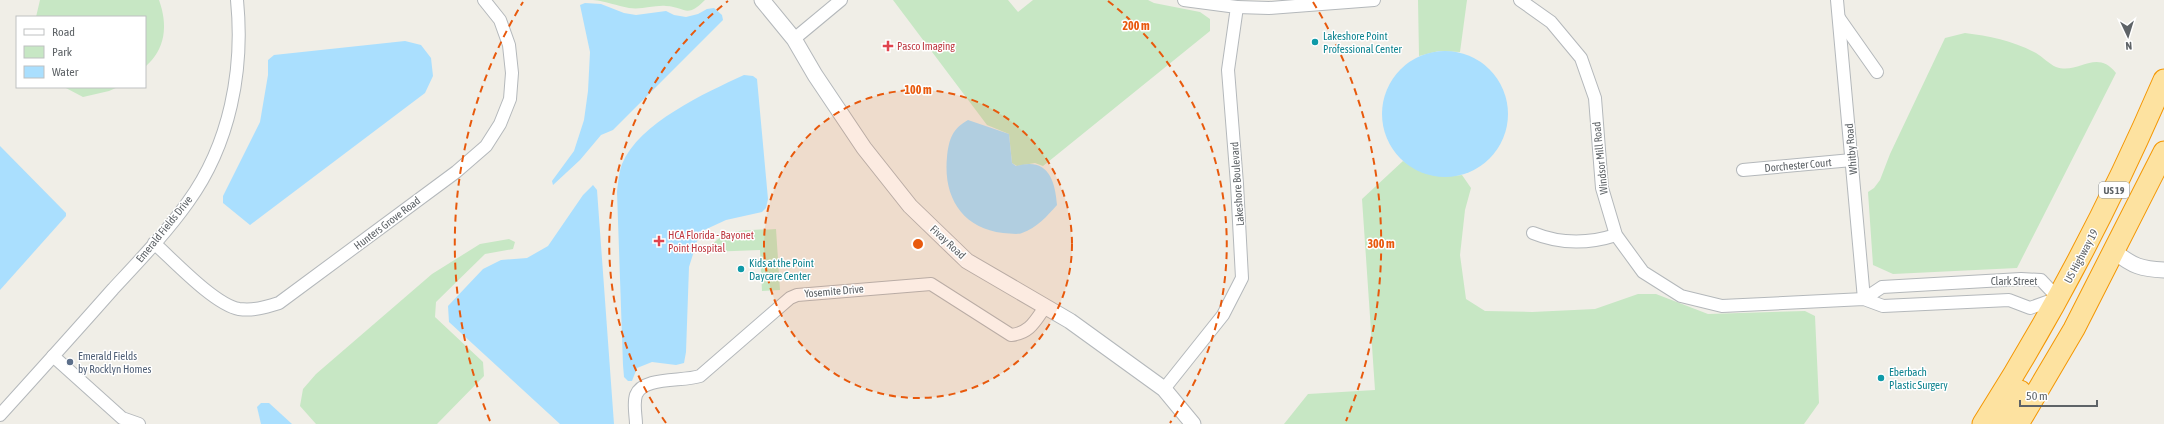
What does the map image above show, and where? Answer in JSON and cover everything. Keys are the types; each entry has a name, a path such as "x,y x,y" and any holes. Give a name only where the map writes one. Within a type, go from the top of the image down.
{"highway":[{"path":"2115,252 2110,244 2111,230 2147,149 2162,84"},
{"name":"US Highway 19","path":"1983,424 2058,298 2098,224 2162,84"},
{"name":"US 19","path":"2018,424 2074,329 2115,252 2164,152"},
{"path":"2000,424 2058,327 2061,309 2058,298"}],"street":[{"name":"Emerald Fields Drive","path":"0,415 189,202 208,170 228,121 237,69 240,24 237,0"},
{"name":"Hunters Grove Road","path":"154,243 219,301 238,309 259,309 279,303 456,172 486,146 500,124 510,100 512,72 509,45 500,20 484,0"},
{"name":"Fivay Road","path":"762,0 794,39 815,74 864,148 910,206 968,261 1070,322 1164,389 1193,424"},
{"path":"794,39 841,0"},
{"path":"1184,0 1238,2 1269,8 1374,0"},
{"name":"Windsor Mill Road","path":"1520,0 1551,22 1581,58 1595,98 1602,188 1616,235 1643,272 1681,296 1722,306 1864,299"},
{"name":"Whitby Road","path":"1837,0 1864,299"},
{"name":"Lakeshore Boulevard","path":"1164,389 1223,315 1242,278 1238,184 1228,70 1238,2"},
{"path":"1839,17 1877,72"},
{"name":"Dorchester Court","path":"1743,170 1852,160"},
{"path":"1533,232 1558,242 1598,240 1616,235"},
{"path":"2115,252 2130,264 2144,269 2164,270"},
{"name":"Clark Street","path":"2021,279 2041,280 2058,298 2030,308 2009,300 1883,306 1864,299 1882,287 2021,279"},
{"name":"Yosemite Drive","path":"636,424 635,396 639,390 654,382 692,379 700,376 790,298 798,295 931,284 1011,335 1024,332 1031,328 1045,307"},
{"path":"53,356 122,418 139,424"}],"green space":[{"path":"40,0 159,0 164,18 163,36 157,52 146,66 146,16 36,16"},
{"path":"593,0 705,0 699,6 690,11 666,6 629,8"},
{"path":"893,0 1008,0 1018,12 1033,0 1148,0 1154,3 1200,12 1210,19 1210,31 1043,166 1035,163 1017,166 1012,163 1009,134 987,125"},
{"path":"1418,0 1467,0 1460,52 1439,51 1419,56"},
{"path":"1965,33 1992,37 2019,45 2036,53 2056,67 2064,69 2072,68 2094,62 2109,66 2116,73 2017,268 1893,274 1873,265 1868,192 1874,188 1880,180 1890,154 1945,38"},
{"path":"66,88 116,88 109,91 83,97"},
{"path":"1403,161 1418,170 1438,176 1462,175 1471,188 1465,210 1460,255 1466,299 1485,311 1532,312 1595,309 1638,294 1656,294 1708,314 1805,311 1815,316 1819,403 1804,424 1284,424 1308,394 1375,390 1362,199"},
{"path":"776,229 780,290 762,291 760,250 708,252 713,244 728,234 747,230"},
{"path":"509,239 515,242 513,249 485,254 436,302 435,317 483,362 484,376 437,424 316,424 300,406 303,389 316,374 432,274 480,244"}],"water":[{"path":"585,3 601,4 624,13 636,15 666,11 674,15 686,17 714,8 722,15 723,20 613,130 601,135 580,160 553,185 552,181 574,151 584,120 588,91 590,52 580,5"},
{"path":"405,41 421,45 431,58 433,76 425,93 250,225 223,203 223,196 260,122 268,75 268,60 274,55"},
{"path":"1451,51 1475,59 1485,65 1494,74 1503,90 1507,102 1507,126 1503,138 1494,154 1485,163 1469,172 1457,176 1439,177 1415,169 1405,163 1396,154 1387,138 1383,126 1382,108 1390,84 1396,74 1405,65 1421,56 1433,52"},
{"path":"744,75 753,76 757,79 768,199 766,208 762,212 726,220 700,232 689,267 686,352 684,363 676,365 652,362 637,368 632,381 628,381 624,377 623,365 617,192 622,164 631,149 643,135 658,123 693,100"},
{"path":"968,120 1009,134 1012,163 1016,166 1035,164 1042,167 1051,178 1057,205 1041,221 1027,231 1018,234 1003,233 976,225 958,208 952,197 948,185 947,172 947,157 950,140 958,127"},
{"path":"0,146 66,213 66,216 0,290"},
{"path":"593,185 597,190 614,424 560,424 449,322 448,306 483,269 501,260 527,258 548,246 583,195"},
{"path":"261,403 269,403 292,424 261,424 257,407"}],"place":[{"name":"Lakeshore Point Professional Center","path":"1315,42"},
{"name":"Pasco Imaging","path":"888,46"},
{"name":"HCA Florida - Bayonet Point Hospital","path":"659,241"},
{"name":"Kids at the Point Daycare Center","path":"741,269"},
{"name":"Emerald Fields by Rocklyn Homes","path":"70,362"},
{"name":"Eberbach Plastic Surgery","path":"1881,378"}]}
